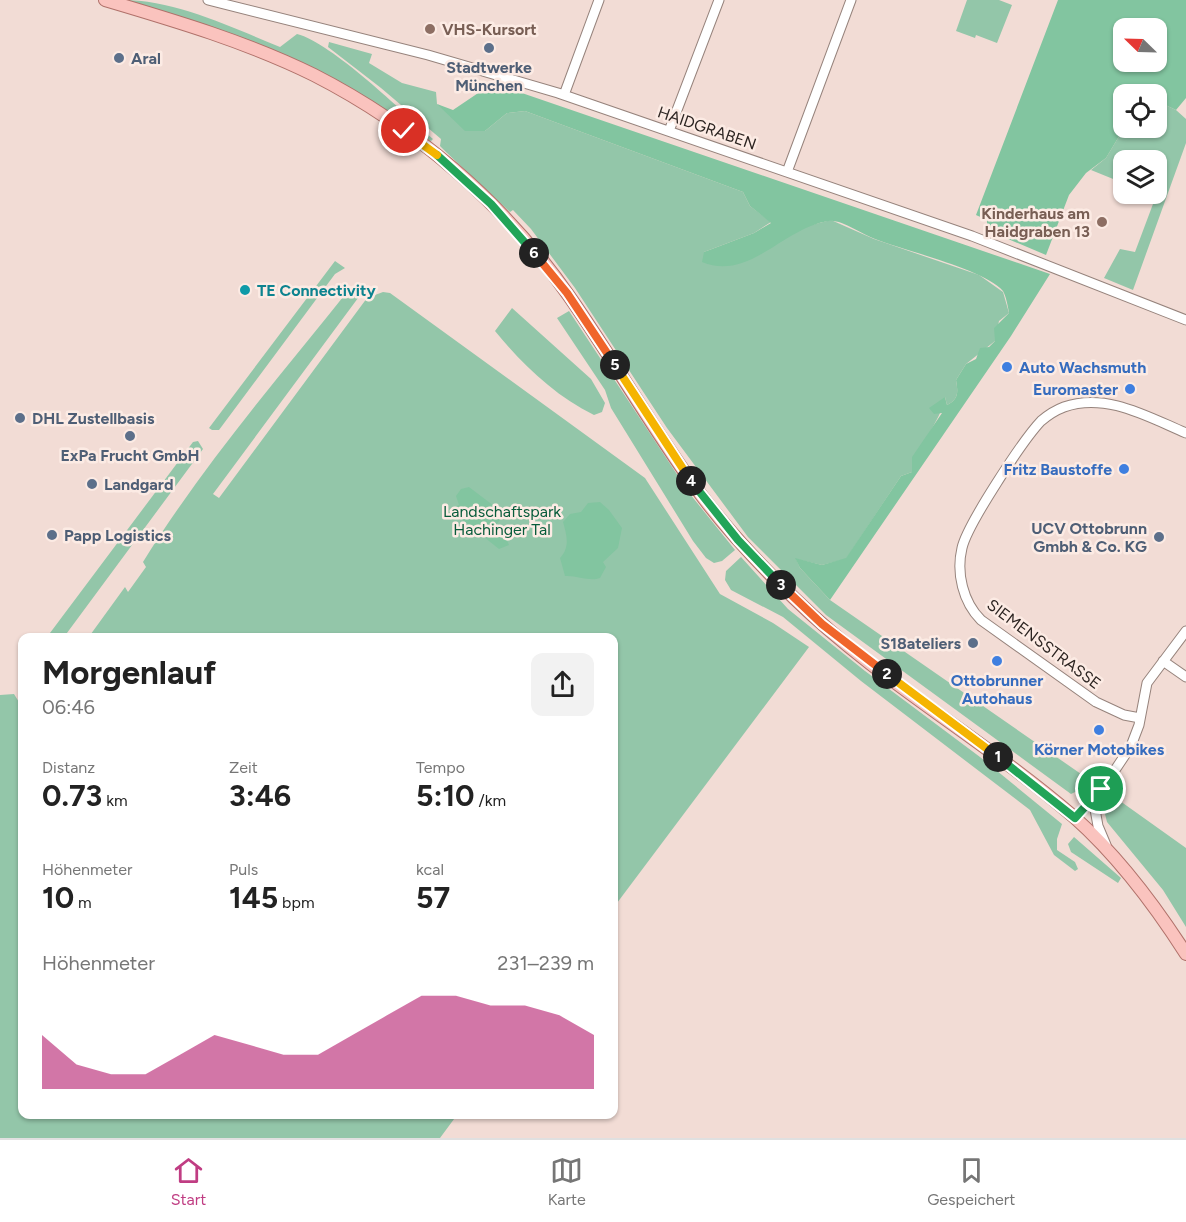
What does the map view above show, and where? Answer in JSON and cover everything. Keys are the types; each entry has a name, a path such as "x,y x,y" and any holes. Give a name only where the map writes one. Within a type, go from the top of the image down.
{"main road":[{"path":"105,0 197,28 310,74 369,106 448,165 513,228 567,293 691,480 761,566 822,624 1000,758 1075,818 1136,880 1186,954"}],"street":[{"name":"HAIDGRABEN","path":"208,0 474,68 564,95 1015,252 1186,320"},
{"path":"564,95 599,0"},
{"path":"669,131 719,0"},
{"path":"787,172 850,0"},
{"name":"SIEMENSSTRASSE","path":"1140,718 1124,715 1096,702 981,620 971,608 963,590 959,561 961,549 971,526 1031,433 1055,410 1077,404 1101,402 1133,411 1186,433"},
{"path":"1075,818 1093,798 1131,746 1148,683 1186,631"},
{"path":"1163,661 1186,677"},
{"path":"1093,798 1098,826 1108,850"}],"green space":[{"path":"122,0 142,1 183,10 223,23 280,47 297,34 312,40 348,64 433,139 431,141 342,84"},
{"path":"967,0 999,0 1012,5 997,43 956,31"},
{"path":"1058,0 1186,0 1186,98 1176,110 1167,106 1167,84 1113,84 1113,138 1118,138 1106,158 1086,173 1069,195 1046,255 987,230 987,220 976,215"},
{"path":"329,42 372,54 369,63 402,83 436,92 437,104 485,131 507,113 525,111 743,192 750,206 771,222 754,233 704,252 831,220 874,239 979,275 1003,292 1009,313 999,321 995,341 966,364 956,380 956,398 947,405 945,397 938,417 914,462 912,472 901,476 846,559 822,565 796,559 800,568 830,600 1094,783 1071,794 826,615 748,537 667,428 575,288 531,229 513,210 510,212 440,146 441,139 328,47"},
{"path":"493,83 1050,274 1011,336 830,600 800,568 795,558 822,565 846,558 901,476 912,472 912,457 942,413 934,414 929,408 945,397 947,405 956,398 956,380 966,364 976,359 980,348 989,347 995,341 994,328 1009,313 1003,291 979,275 875,239 834,221 813,225 751,259 735,265 719,266 702,262 704,252 754,233 771,223 750,206 743,192 525,111 507,113 485,131 465,131 437,104 453,110"},
{"path":"1167,106 1186,119 1186,143 1167,196 1167,150 1113,150 1113,179 1091,170 1106,158 1118,138 1167,138"},
{"path":"1153,204 1164,204 1133,290 1104,278 1120,249 1135,252"},
{"path":"335,261 345,268 335,274 219,430 209,428"},
{"name":"Landschaftspark Hachinger Tal","path":"351,287 361,294 213,494 219,498 367,298 383,292 390,293 645,478 720,594 773,623 809,647 618,902 618,633 92,633 125,587 128,592 146,567 143,562 166,526 216,456"},
{"path":"512,308 591,379 605,403 602,412 594,415 553,389 505,343 495,331"},
{"path":"569,311 690,494 735,550 722,561 714,563 706,558 693,541 611,408 605,390 557,318"},
{"path":"198,441 203,449 67,633 50,633 193,442"},
{"path":"469,487 498,509 500,520 495,526 496,531 506,538 509,545 499,549 449,509 459,505 456,496 461,489"},
{"path":"600,502 622,528 618,548 603,562 606,567 600,578 565,576 560,558 566,545 563,522 570,514 581,512 588,503"},
{"path":"741,557 788,609 865,671 980,757 1062,824 1057,839 1057,850 1075,862 1078,869 1075,871 1054,855 1030,810 861,681 783,617 731,590 725,580 726,571"},
{"path":"14,694 18,700 18,1119 454,1119 440,1138 0,1138 0,695"},
{"path":"1106,791 1186,848 1186,927 1163,890 1107,822 1103,806"},
{"path":"1074,837 1121,878 1118,883 1071,852 1068,844"}],"place":[{"name":"VHS-Kursort","path":"430,29"},
{"name":"Stadtwerke München","path":"489,48"},
{"name":"Aral","path":"119,58"},
{"name":"Kinderhaus am Haidgraben 13","path":"1102,222"},
{"name":"TE Connectivity","path":"245,290"},
{"name":"Auto Wachsmuth","path":"1007,367"},
{"name":"Euromaster","path":"1130,389"},
{"name":"DHL Zustellbasis","path":"20,418"},
{"name":"ExPa Frucht GmbH","path":"130,436"},
{"name":"Fritz Baustoffe","path":"1124,469"},
{"name":"Landgard","path":"92,484"},
{"name":"Papp Logistics","path":"52,535"},
{"name":"UCV Ottobrunn Gmbh & Co. KG","path":"1159,537"},
{"name":"S18ateliers","path":"973,643"},
{"name":"Ottobrunner Autohaus","path":"997,661"},
{"name":"Körner Motobikes","path":"1099,730"}],"route":[{"path":"404,131 461,176 521,236 567,293 697,489 761,566 797,601 822,624 1026,778 1075,818 1101,789"}]}
